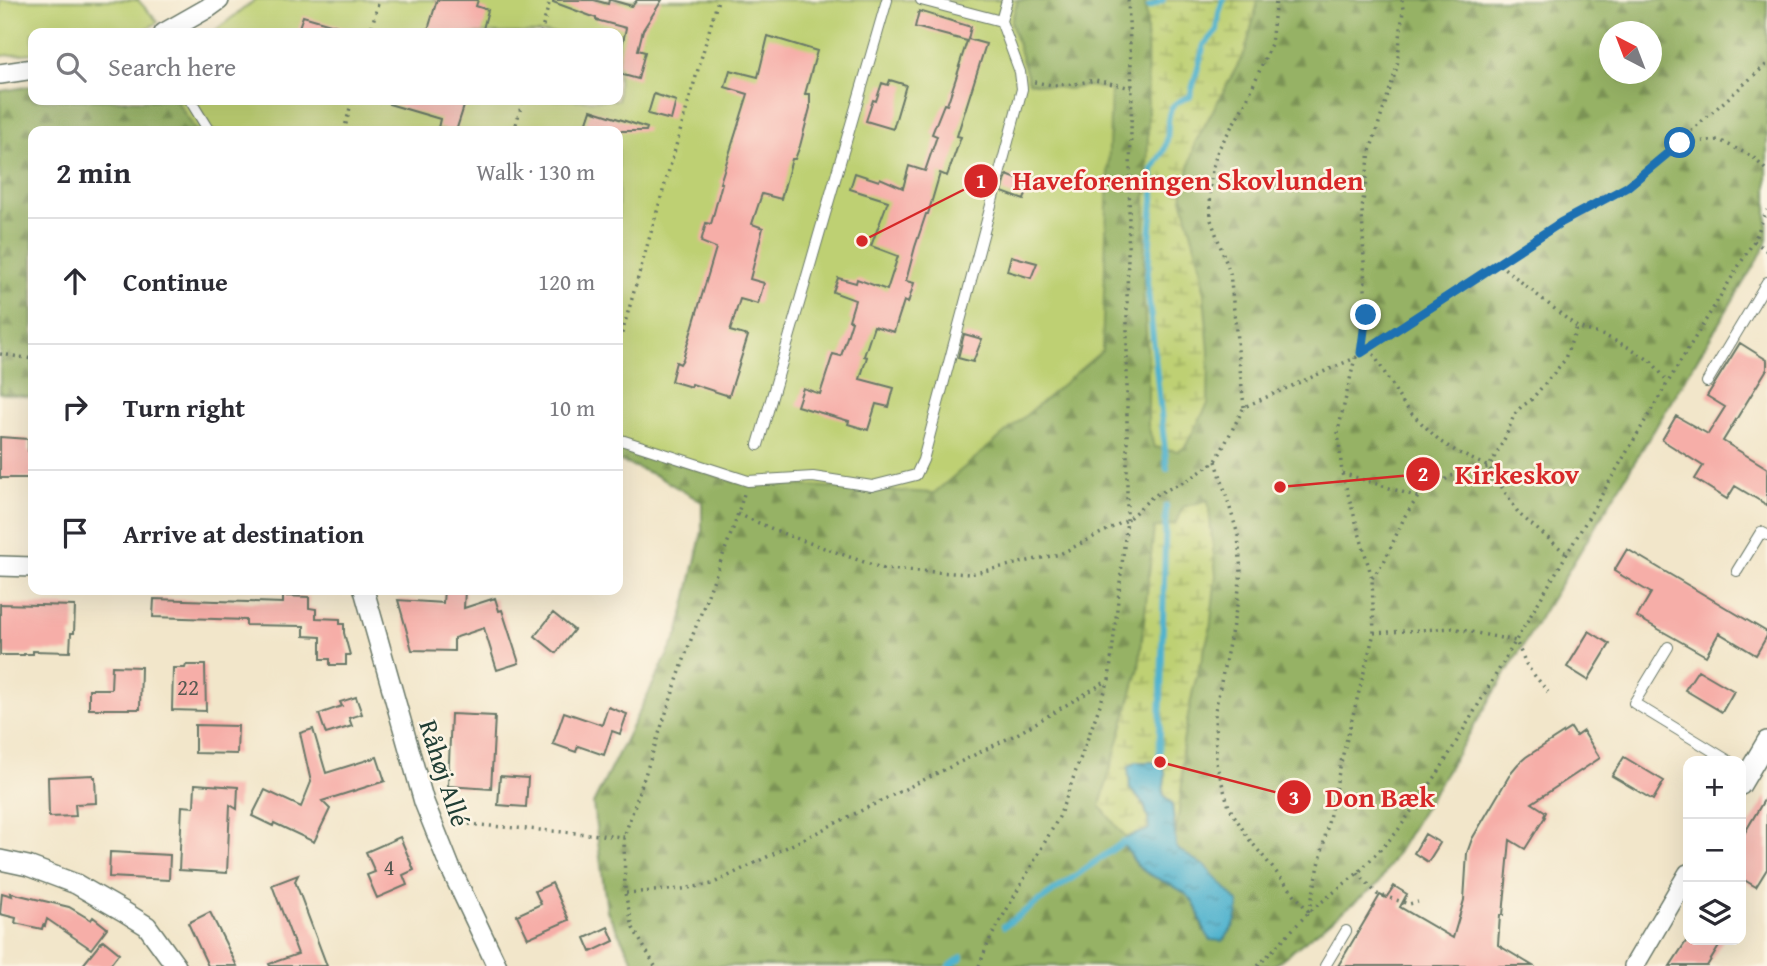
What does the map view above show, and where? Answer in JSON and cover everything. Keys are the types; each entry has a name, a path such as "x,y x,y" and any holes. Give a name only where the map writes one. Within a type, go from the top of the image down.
{"street":[{"path":"173,28 219,0"},
{"path":"0,74 28,70"},
{"path":"0,566 28,567"},
{"name":"Råhøj Allé","path":"365,595 424,802 450,867 497,966"},
{"path":"1746,771 1767,741"},
{"path":"0,860 28,866 76,884 123,911 147,926 176,966"},
{"path":"1634,966 1683,882"}],"lane":[{"path":"758,445 887,0"},
{"path":"921,0 1001,21"},
{"path":"623,441 748,481 813,477 872,486 916,475 923,460 1022,89 1022,79 1001,21 1007,0"},
{"path":"193,105 206,126"},
{"path":"1707,382 1767,282"},
{"path":"1737,571 1761,532 1767,535"},
{"path":"1668,647 1634,703 1721,756"},
{"path":"1325,966 1346,931"}],"path":[{"path":"371,28 379,0"},
{"path":"542,28 550,0"},
{"path":"623,330 718,0"},
{"path":"979,966 989,941 1059,817 1109,680 1127,520 1127,298 1132,88 1128,0"},
{"path":"738,514 787,535 884,569 970,574 1060,554 1127,520 1153,496 1189,479 1216,461 1244,407 1230,273 1211,220 1212,169 1218,150 1246,102 1271,44 1276,0"},
{"path":"1361,353 1366,315 1362,209 1370,151 1397,67 1402,0"},
{"path":"1244,407 1355,358 1560,223 1627,187 1767,64"},
{"path":"1022,79 1052,85 1095,80 1132,88"},
{"path":"345,126 351,105"},
{"path":"515,126 522,105"},
{"path":"1680,143 1720,140 1753,157 1767,171"},
{"path":"1258,966 1309,912 1358,873 1396,833 1438,773 1754,241 1767,209"},
{"path":"1754,241 1767,251"},
{"path":"1499,264 1577,327 1605,336 1652,362 1668,383"},
{"path":"1372,578 1384,562 1405,516 1418,497 1451,476 1489,467 1514,415 1531,400 1564,361 1577,327"},
{"path":"1370,347 1410,412 1441,442 1489,467 1519,514 1568,555"},
{"path":"0,354 28,358"},
{"path":"1309,912 1342,758 1374,633 1372,578 1342,473 1338,431 1355,358"},
{"path":"1216,461 1238,536 1241,572 1237,605 1215,711 1216,762 1229,807 1248,838 1309,912"},
{"path":"1342,473 1418,497"},
{"path":"655,966 633,928 625,893 624,837 748,481"},
{"path":"1374,633 1452,628 1516,641"},
{"path":"1516,641 1527,666 1548,692"},
{"path":"625,893 712,884 1017,734 1109,680"},
{"path":"432,822 624,837"},
{"path":"1358,873 1377,894 1409,904 1418,902"}],"green space":[{"path":"0,0 138,0 158,22 148,28 28,28 28,53 0,56"},
{"path":"255,0 1018,0 1011,22 1029,82 1068,89 1089,86 1111,90 1102,351 934,493 734,482 623,444 623,126 193,126 179,105 623,105 623,28 219,28"},
{"path":"1018,0 1767,0 1767,244 1378,884 1273,966 636,966 607,911 593,804 679,632 702,532 702,502 655,475 623,462 623,438 1089,86 1068,89 1029,83 1011,22","holes":["1163,788 1163,794 1172,804 1176,847 1198,912 1189,897 1139,867 1128,849 1144,832 1144,804"]},
{"path":"1145,0 1256,0 1257,6 1245,52 1195,143 1182,198 1202,271 1209,352 1208,404 1185,447 1178,451 1154,447 1148,425 1148,361 1143,291 1148,139"},
{"path":"28,87 28,105 179,105 193,126 28,126 28,396 0,393 0,91"},
{"path":"1208,500 1216,575 1210,630 1193,690 1183,742 1182,784 1176,835 1172,804 1163,794 1163,788 1130,789 1144,807 1149,829 1126,838 1100,806 1139,668 1154,528 1175,524 1183,507"}],"water":[{"path":"1136,762 1160,762 1165,775 1163,794 1172,804 1176,847 1206,867 1239,903 1235,923 1222,941 1211,940 1207,935 1188,896 1140,868 1122,843 1129,837 1149,829 1144,804 1130,789 1128,767"}],"building":[{"path":"437,0 478,0 476,6 488,10 483,28 429,28"},
{"path":"594,0 608,4 611,0 632,6 637,0 662,0 643,30 638,50 645,52 638,79 623,75 623,42 626,28 596,20 553,2"},
{"path":"919,11 971,27 968,39 986,44 957,136 961,137 947,176 940,173 915,247 906,281 914,283 908,303 904,301 894,332 874,326 864,356 867,357 860,379 894,388 889,407 876,404 868,430 848,424 849,421 797,406 803,388 820,394 833,354 841,356 852,321 849,320 855,300 833,292 838,278 856,283 857,279 887,290 898,256 871,246 888,201 850,189 855,173 879,181 880,178 903,188 909,166 925,171 937,136 932,134 944,104 947,105 960,66 967,41 915,27"},
{"path":"303,16 345,28 299,28"},
{"path":"768,36 817,51 805,94 810,94 810,108 781,199 762,194 752,224 763,228 750,279 764,283 758,304 740,299 730,331 748,336 729,396 692,384 691,387 671,381 676,362 680,364 683,359 716,248 701,242 706,223 711,224 720,183 748,94 725,87 730,70 758,77"},
{"path":"890,80 906,85 893,129 866,121 882,83 888,85"},
{"path":"654,94 676,101 671,120 648,114"},
{"path":"392,105 464,105 458,126 438,126 440,119"},
{"path":"591,110 647,128 646,131 623,131 623,126 586,126"},
{"path":"1007,175 1029,184 1024,200 1002,192"},
{"path":"1011,256 1037,263 1031,278 1007,271"},
{"path":"964,334 982,339 973,362 958,358"},
{"path":"1740,343 1767,360 1767,369 1723,441 1767,468 1767,505 1735,486 1727,499 1695,479 1703,466 1662,440 1676,416 1708,434 1725,407 1707,396"},
{"path":"0,437 28,439 28,478 0,478"},
{"path":"1627,549 1767,632 1756,655 1719,633 1706,656 1637,617 1651,593 1614,571"},
{"path":"444,595 465,595 464,608 495,598 499,611 502,610 519,663 497,670 484,628 454,638 454,651 412,650 398,600 443,603"},
{"path":"283,596 309,597 309,608 316,609 316,618 340,619 340,624 344,624 350,655 346,655 346,665 330,665 330,659 321,659 321,637 304,636 304,626 246,625 246,620 153,617 154,599 283,603"},
{"path":"0,604 75,606 70,652 33,651 33,654 0,655"},
{"path":"553,613 574,630 556,653 535,636"},
{"path":"1589,631 1610,644 1588,680 1567,667"},
{"path":"186,665 205,665 206,711 172,710 173,668 185,668"},
{"path":"112,666 141,667 140,709 89,709 89,689 111,689"},
{"path":"1698,670 1734,691 1722,712 1685,690"},
{"path":"356,697 362,714 349,718 352,726 326,734 319,714 342,706 340,702"},
{"path":"608,707 627,714 620,734 612,731 604,755 578,746 576,752 553,744 564,712 602,725"},
{"path":"451,714 495,716 491,789 448,786"},
{"path":"195,725 238,726 237,754 195,753"},
{"path":"1571,728 1576,736 1583,731 1600,758 1532,803 1546,812 1525,849 1510,840 1498,945 1533,966 1338,966 1380,895 1386,898 1394,886 1407,894 1400,907 1453,938 1464,900 1467,853 1472,839 1518,764"},
{"path":"313,729 326,773 377,757 385,781 322,801 330,809 314,842 252,816 265,790 301,807 311,782 300,733"},
{"path":"1624,757 1664,781 1653,800 1612,776"},
{"path":"93,775 96,803 75,804 76,816 49,817 48,777"},
{"path":"500,776 528,778 526,807 498,805"},
{"path":"195,784 238,787 237,809 230,805 227,873 179,870 182,806 194,807"},
{"path":"1767,795 1767,869 1756,887 1746,881 1746,831"},
{"path":"1425,834 1440,843 1428,862 1414,853"},
{"path":"400,837 414,870 403,875 407,885 377,898 367,875 375,872 366,852"},
{"path":"110,852 170,855 169,880 109,877"},
{"path":"298,875 295,881 327,966 269,964 298,954 272,885"},
{"path":"552,883 569,920 528,938 517,915 541,904 535,891"},
{"path":"2,893 69,907 91,920 93,917 107,928 91,949 47,919 42,929 15,923 16,918 0,914"},
{"path":"210,912 237,966 208,966 188,923"},
{"path":"608,927 614,941 591,952 585,938"},
{"path":"103,940 119,953 109,966 82,966"},
{"path":"1684,945 1720,945 1707,966 1670,966"}],"waterway":[{"path":"1149,7 1163,0"},
{"path":"1167,469 1147,282 1154,186 1152,170 1167,142 1170,111 1180,101 1190,97 1204,45 1217,30 1223,0"},
{"path":"1159,768 1166,506"},
{"path":"1004,926 1122,843 1130,841"},
{"path":"950,966 962,957"}],"place":[{"name":"Haveforeningen Skovlunden","path":"862,241"},
{"name":"Kirkeskov","path":"1280,487"},
{"name":"Don Bæk","path":"1160,762"}],"route":[{"path":"1366,315 1361,353 1560,223 1627,187 1680,143"}]}
